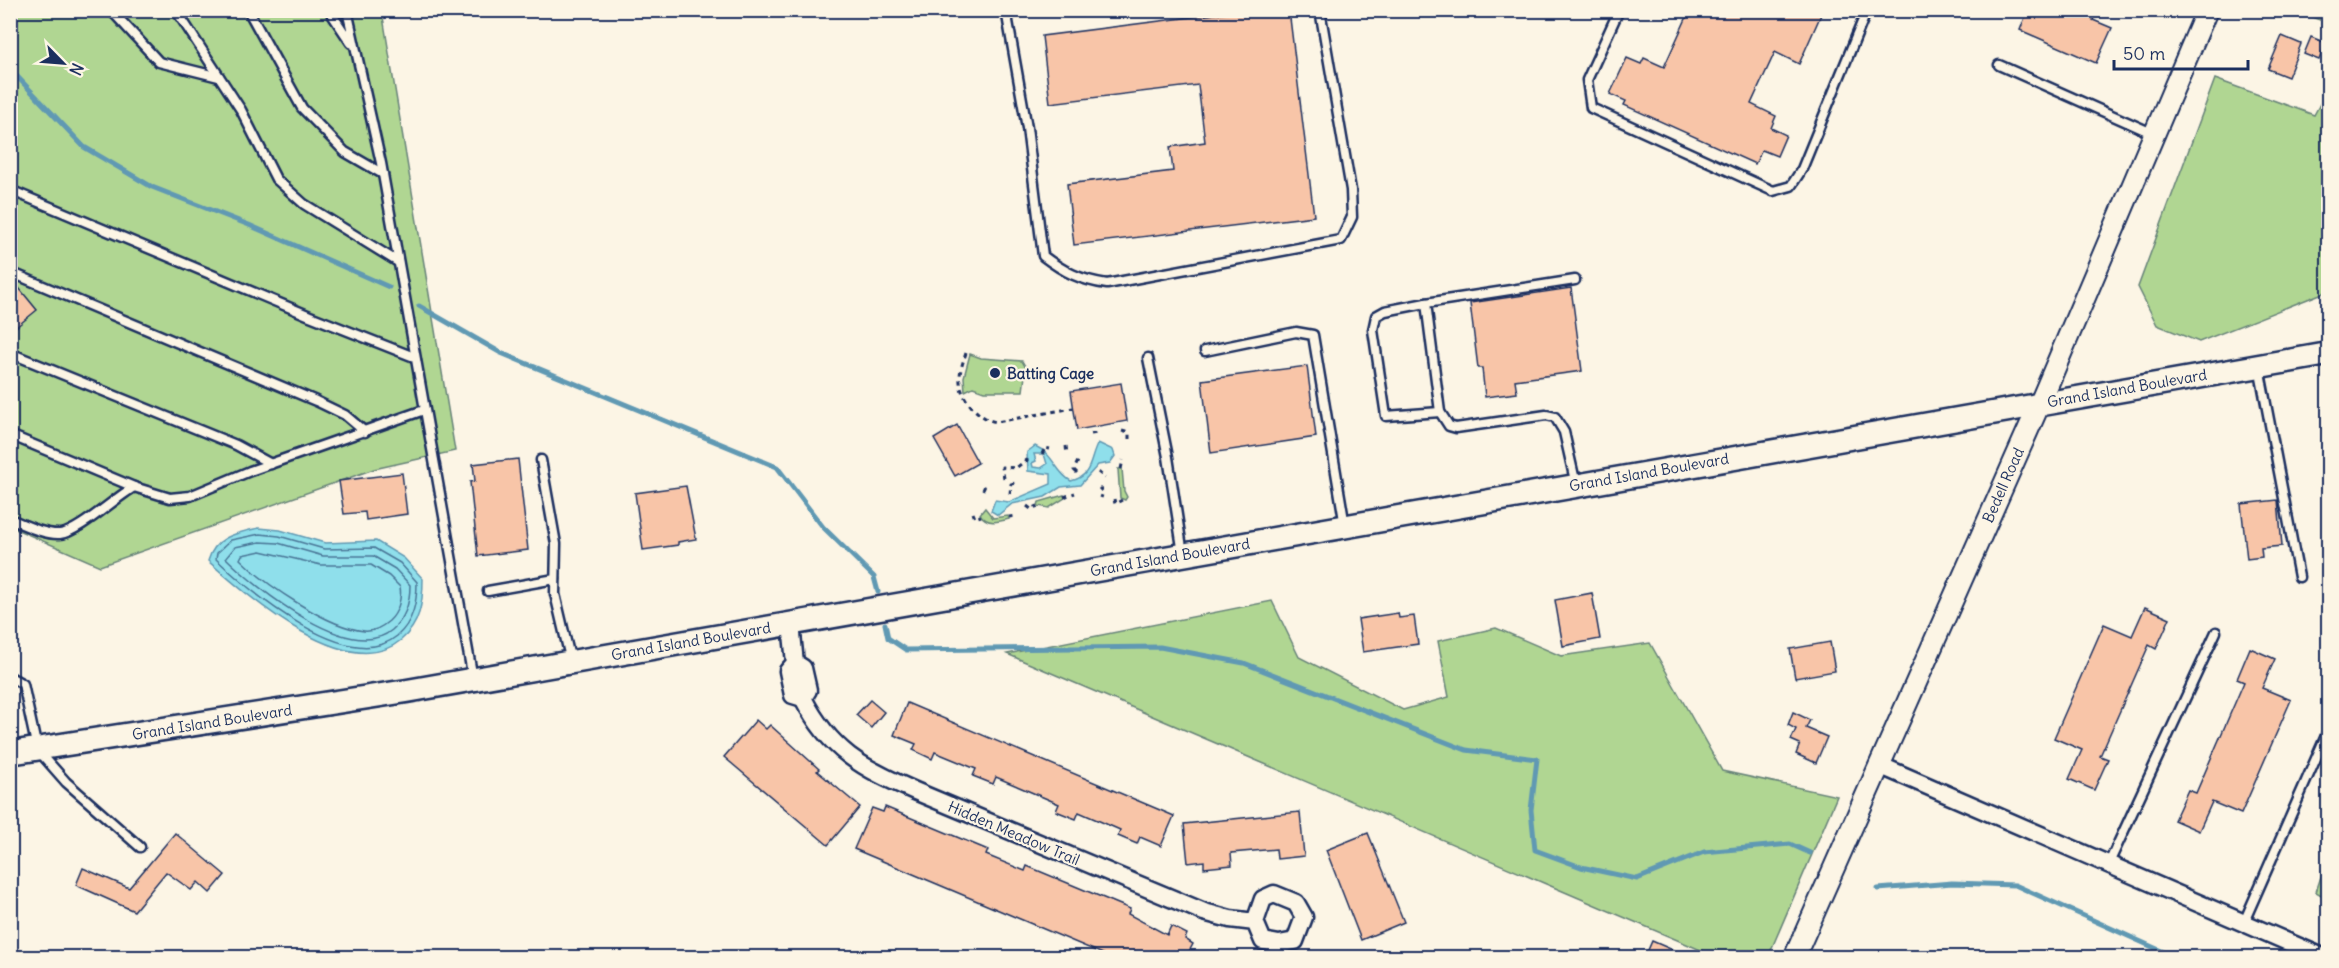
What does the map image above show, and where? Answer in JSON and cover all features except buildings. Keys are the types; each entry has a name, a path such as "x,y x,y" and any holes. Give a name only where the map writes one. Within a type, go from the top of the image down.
{"main road":[{"name":"Grand Island Boulevard","path":"10,753 473,680 2328,354"}],"street":[{"name":"Bedell Road","path":"1794,957 2040,403 2207,10"},
{"name":"Hidden Meadow Trail","path":"791,624 795,663 788,671 793,695 803,698 814,720 840,750 872,772 1204,912 1230,919 1255,922"},
{"path":"1879,765 2244,922 2303,953 2325,957"}],"lane":[{"path":"111,10 159,62 219,77"},
{"path":"176,10 241,110 276,179 304,204 398,262"},
{"path":"248,10 302,108 345,152 383,174"},
{"path":"329,10 355,48"},
{"path":"347,10 383,174 473,680"},
{"path":"1030,10 1006,12 1027,128 1043,256 1067,274 1084,281 1107,284 1341,240 1352,217 1351,190 1320,10"},
{"path":"1618,10 1587,80 1591,108 1773,191 1791,186 1802,169 1867,10"},
{"path":"1999,65 2154,134"},
{"path":"10,190 310,316 414,357"},
{"path":"10,272 316,401 345,415 365,432"},
{"path":"1440,412 1386,416 1373,330 1376,316 1385,311 1426,303 1575,280"},
{"path":"1426,303 1440,412 1449,426 1456,428 1546,415 1555,417 1564,432 1576,485"},
{"path":"1205,351 1296,332 1313,335 1345,526"},
{"path":"10,353 236,445 271,464"},
{"path":"1148,358 1168,457 1183,555"},
{"path":"2259,366 2299,577"},
{"path":"10,435 134,487 170,498 190,496 271,464 424,410"},
{"path":"541,460 556,544 555,594 572,662"},
{"path":"10,519 58,535 75,531 113,499 134,487"},
{"path":"488,591 555,579"},
{"path":"2109,863 2216,632"},
{"path":"10,677 23,684 37,749 66,782 140,847"},
{"path":"2244,922 2328,731"}],"path":[{"path":"966,353 959,380 961,390 976,412 988,421 997,422 1073,408"},
{"path":"1122,431 1129,433 1129,439"},
{"path":"1091,434 1098,433"},
{"path":"1066,446 1066,454"},
{"path":"1042,452 1046,447 1050,449"},
{"path":"1004,478 1002,467 1016,468 1028,460 1032,463"},
{"path":"1121,469 1123,460"},
{"path":"1077,472 1074,471 1078,461"},
{"path":"1098,472 1106,478"},
{"path":"983,490 986,483"},
{"path":"1010,494 1011,484 1017,483"},
{"path":"1099,488 1103,492 1101,498"},
{"path":"1064,497 1074,493"},
{"path":"1114,499 1115,504 1122,500"},
{"path":"1027,506 1031,509 1038,506"},
{"path":"973,513 975,518 981,516"},
{"path":"1009,517 1016,516"}],"green space":[{"path":"11,11 382,11 455,451 374,469 100,566 11,527"},
{"path":"2295,11 2328,11 2328,23"},
{"path":"2215,79 2314,115 2328,89 2328,291 2199,342 2157,325 2138,287"},
{"name":"Batting Cage","path":"970,354 981,358 1022,361 1026,368 1023,391 984,391 973,387 965,391 964,377"},
{"path":"1118,469 1122,469 1124,491 1127,497 1125,500 1120,498"},
{"path":"1064,495 1065,498 1049,508 1038,506 1039,502"},
{"path":"985,508 993,518 1008,516 1009,519 997,522 986,520 980,514"},
{"path":"1272,601 1299,657 1403,710 1449,697 1438,641 1496,628 1561,656 1650,643 1722,771 1837,796 1768,957 1717,957 1007,654"},
{"path":"2328,855 2328,899 2316,892"}],"water":[{"path":"1098,443 1113,450 1115,456 1110,463 1098,465 1080,485 1061,487 1045,497 1012,504 998,515 991,511 995,500 1009,502 1051,484 1051,474 1028,471 1027,452 1035,446 1041,449 1061,473 1071,481 1078,479 1087,471","holes":["1034,454 1044,454 1047,464 1041,468 1033,467 1032,463 1036,461"]},
{"path":"259,528 280,530 325,543 376,541 404,558 423,579 421,605 412,627 401,640 379,651 354,652 327,644 273,613 208,561 211,553 221,541 235,534"}],"waterway":[{"path":"10,69 84,147 152,187 249,225 389,287"},
{"path":"419,306 501,353 777,467 823,527 874,577 878,592"},
{"path":"885,624 888,638 906,650 1160,647 1244,663 1466,750 1537,759 1531,810 1535,850 1581,867 1637,879 1704,852 1790,844 1810,853"},
{"path":"1878,889 1952,883 2015,885 2177,958"}],"place":[{"name":"Batting Cage","path":"995,373"}]}
